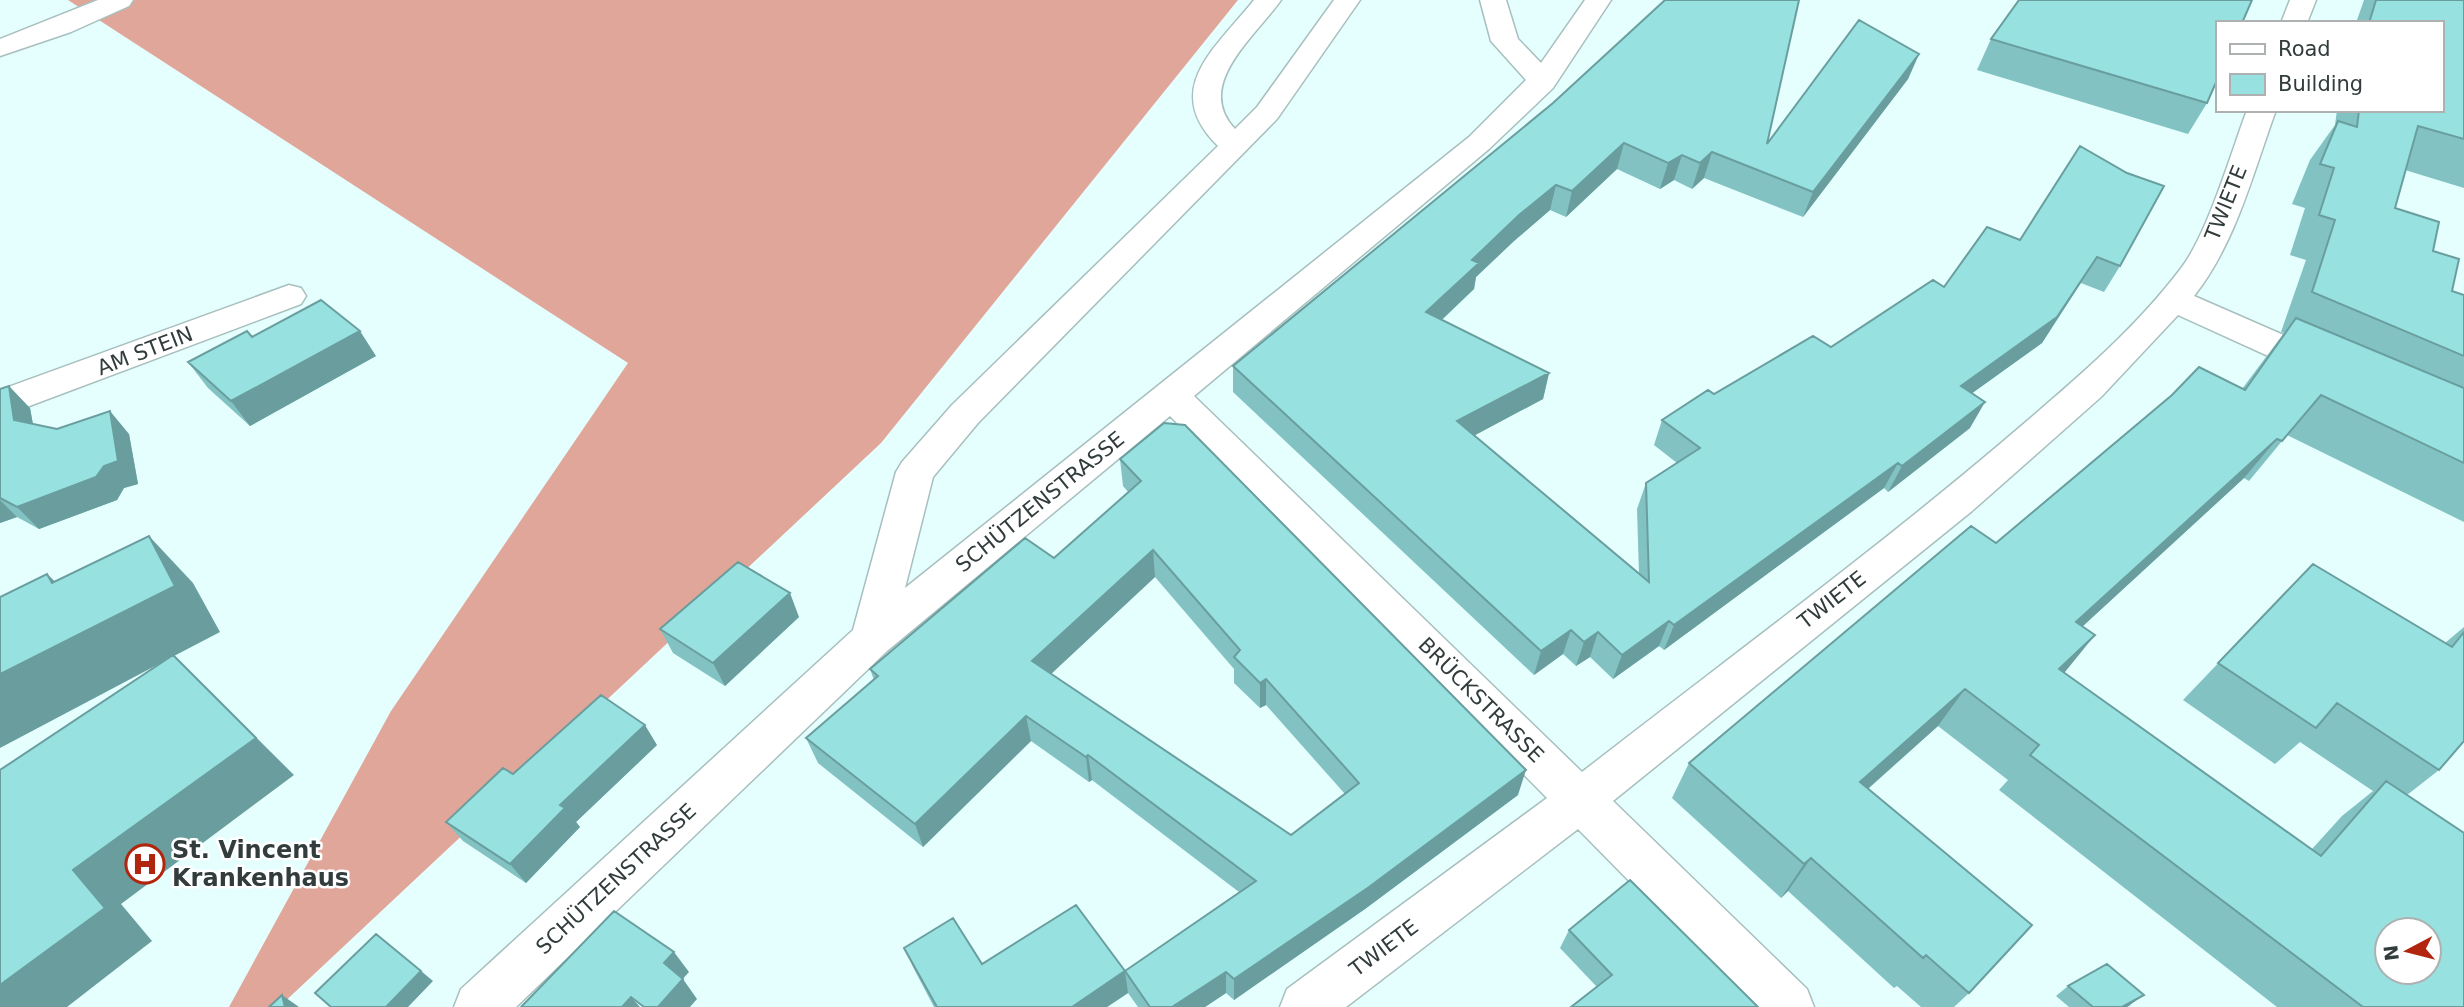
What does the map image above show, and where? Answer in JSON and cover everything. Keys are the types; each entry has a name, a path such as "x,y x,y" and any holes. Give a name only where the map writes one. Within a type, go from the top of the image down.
{"street":[{"path":"0,48 62,26 120,0"},
{"path":"1235,145 1218,132 1205,101 1207,83 1268,0"},
{"path":"872,639 915,472 965,414 1041,342 1267,113 1347,0"},
{"path":"1493,0 1505,41 1543,82"},
{"name":"SCHÜTZENSTRASSE","path":"479,1007 872,639 1479,143 1543,82 1585,24 1598,0"},
{"path":"2295,21 2303,0"},
{"name":"TWIETE","path":"1305,1007 1582,799 1958,501 2088,388 2173,300 2198,269 2216,232 2261,112"},
{"name":"AM STEIN","path":"0,404 289,296"},
{"path":"2173,300 2346,377"},
{"name":"BRÜCKSTRASSE","path":"1171,395 1582,799 1789,1007"}],"shaded area":[{"path":"68,0 1238,0 881,443 279,1007 229,1007 391,711 628,363"}],"building":[{"path":"1665,0 1799,0 1767,144 1859,20 1919,54 1813,192 1712,152 1700,163 1682,155 1668,163 1624,143 1572,191 1556,185 1519,215 1472,260 1479,263 1426,312 1549,373 1457,421 1649,582 1646,483 1700,448 1662,420 1708,390 1714,394 1813,336 1831,347 1933,280 1944,287 1987,227 2020,240 2080,146 2127,173 2164,186 2120,266 2097,257 2057,317 1961,386 1985,402 1902,466 1898,463 1674,625 1669,621 1622,655 1598,632 1584,642 1571,630 1541,651 1233,366 1553,103"},
{"path":"2019,0 2252,0 2243,21 2216,21 2216,82 2207,103 1991,39"},
{"path":"2376,0 2464,0 2464,139 2418,126 2395,208 2439,222 2433,251 2459,259 2452,291 2464,295 2464,356 2312,292 2335,220 2319,215 2334,168 2320,164 2338,121 2357,127 2359,112 2443,112 2443,21 2370,21"},
{"path":"321,300 360,331 231,401 188,362 247,331 252,337"},
{"path":"2296,318 2464,388 2464,463 2321,395 2282,441 2277,439 2076,622 2095,635 2059,669 2321,856 2386,781 2464,833 2464,1007 2363,1007 2030,755 2039,745 1965,689 1860,782 2032,925 1969,993 1926,955 1923,958 1811,858 1804,864 1689,763 1971,526 1996,543 2172,395 2199,367 2245,390"},
{"path":"9,386 14,420 57,429 110,411 118,461 104,466 96,477 17,507 0,498 0,389"},
{"path":"1164,423 1185,425 1526,770 1369,887 1234,979 1226,972 1172,1007 1150,1007 1125,971 1256,881 1088,755 1086,757 1026,716 915,824 806,738 878,676 870,669 1025,538 1054,558 1141,481 1120,459","holes":["1153,550 1240,650 1234,657 1260,683 1266,679 1359,783 1291,835 1032,661"]},
{"path":"149,536 175,586 0,674 0,597 47,574 52,583"},
{"path":"738,562 790,593 713,663 660,629"},
{"path":"2313,564 2452,647 2464,632 2464,741 2439,770 2337,703 2316,728 2218,663"},
{"path":"173,655 256,738 73,870 105,908 0,985 0,770"},
{"path":"601,695 645,725 560,805 565,808 510,864 446,822 503,768 513,774"},
{"path":"1630,880 1758,1007 1571,1007 1612,975 1569,930"},
{"path":"1076,905 1125,971 1072,1007 937,1007 904,948 953,918 982,964"},
{"path":"614,911 674,952 664,963 683,979 658,1007 644,1007 631,997 622,1007 521,1007"},
{"path":"376,934 421,971 386,1007 331,1007 315,993"},
{"path":"2107,964 2144,995 2122,1007 2093,1007 2068,986"},
{"path":"282,995 285,1007 269,1007"}],"place":[{"name":"St. Vincent Krankenhaus","path":"145,864"}]}
